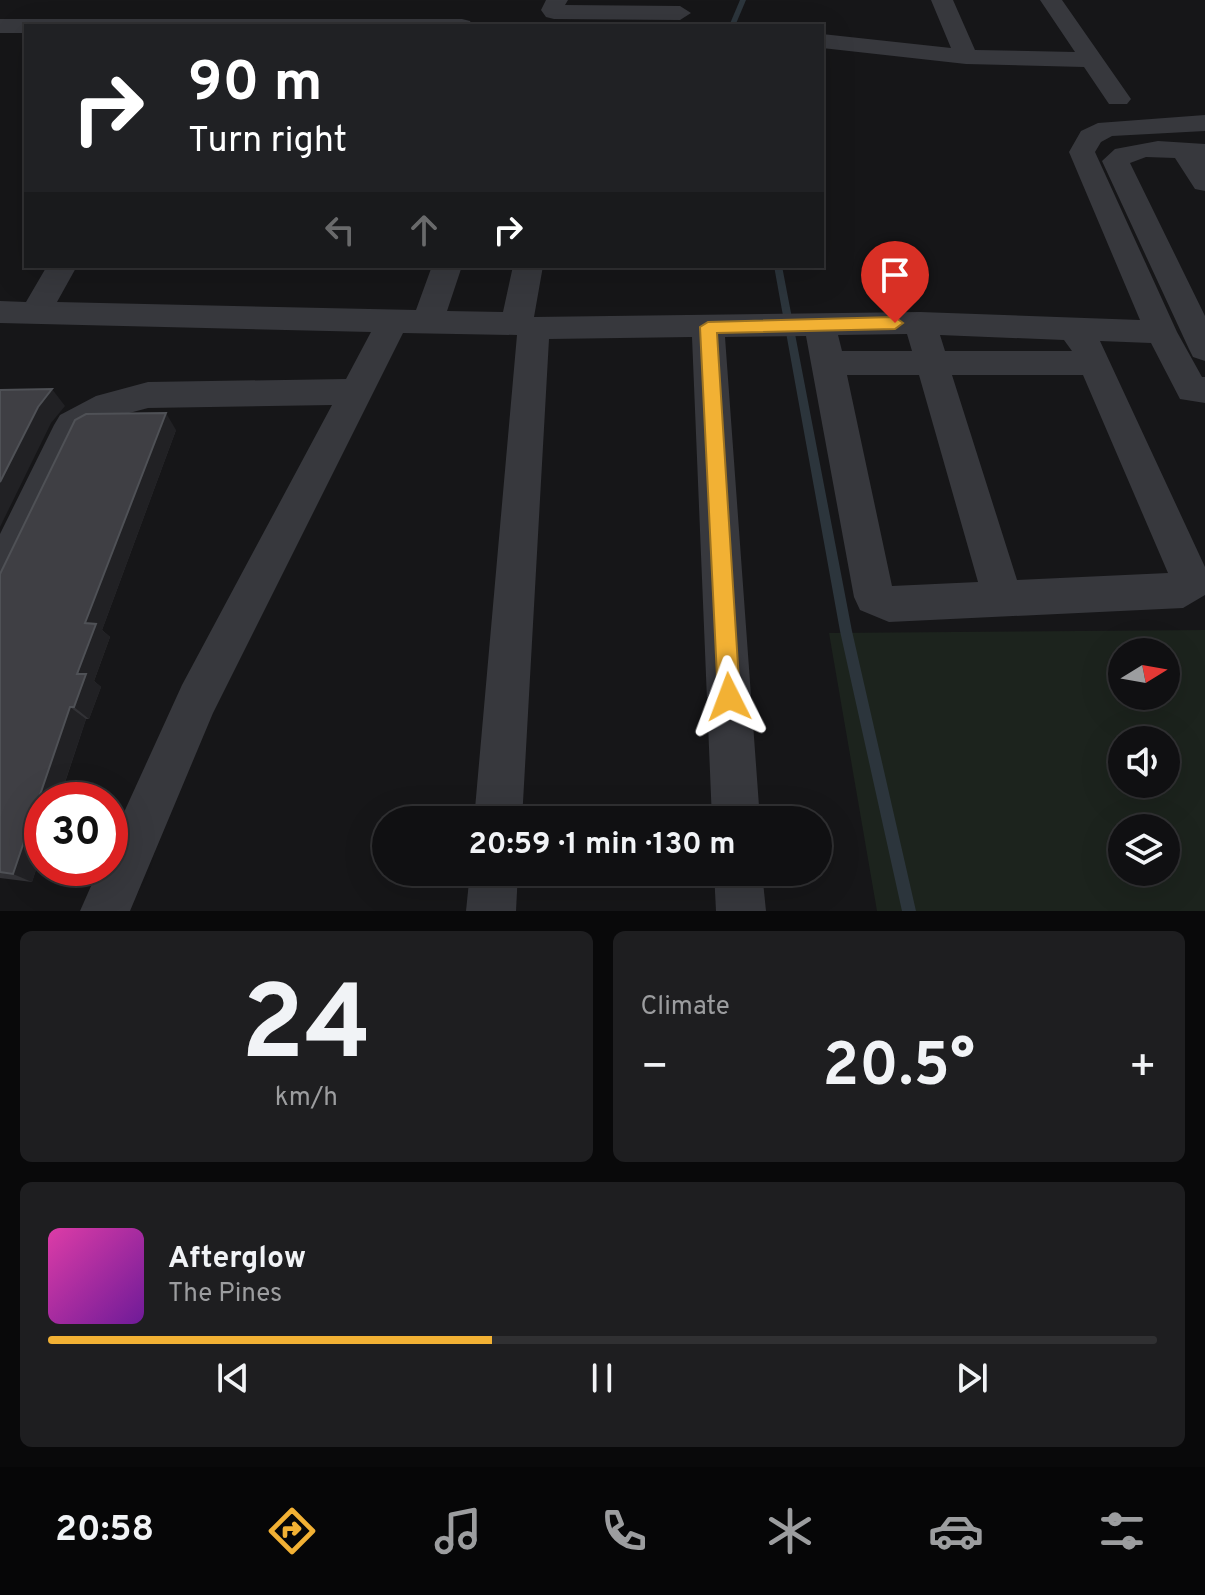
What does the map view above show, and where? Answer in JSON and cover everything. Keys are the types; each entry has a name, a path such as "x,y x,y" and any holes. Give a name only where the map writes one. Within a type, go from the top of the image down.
{"street":[{"path":"204,24 217,0"},
{"path":"353,24 363,0"},
{"path":"557,0 552,10 554,12 623,7 680,13"},
{"path":"942,0 966,57"},
{"path":"1051,0 1118,99"},
{"path":"0,26 24,26"},
{"path":"824,41 966,57 1092,60"},
{"path":"1205,123 1107,129 1090,137 1082,152 1161,332 1192,390 1205,390"},
{"path":"1205,183 1195,152 1140,150 1124,153 1115,161 1205,349"},
{"path":"36,311 61,268"},
{"path":"105,911 197,700 356,392 410,322 446,268"},
{"path":"499,806 528,268"},
{"path":"0,312 526,326 920,323 1161,332"},
{"path":"920,323 1003,599"},
{"path":"816,325 829,363 874,597 889,604 1183,590 1192,582 1094,363 1074,329"},
{"path":"708,327 735,806"},
{"path":"829,363 1094,363"},
{"path":"0,575 72,425 108,405 148,395 356,392"},
{"path":"491,911 493,886"},
{"path":"739,886 741,911"}],"shaded area":[{"path":"1205,630 1205,911 877,911 829,633"}],"building":[{"path":"52,389 38,407 0,482 0,390"},
{"path":"166,413 85,623 96,624 77,674 86,674 74,707 70,707 44,782 24,782 24,842 13,874 0,872 0,574 75,420 86,414"}],"waterway":[{"path":"733,24 743,0"},
{"path":"778,268 846,631 909,911"}],"route":[{"path":"729,697 708,327 895,323"}]}
